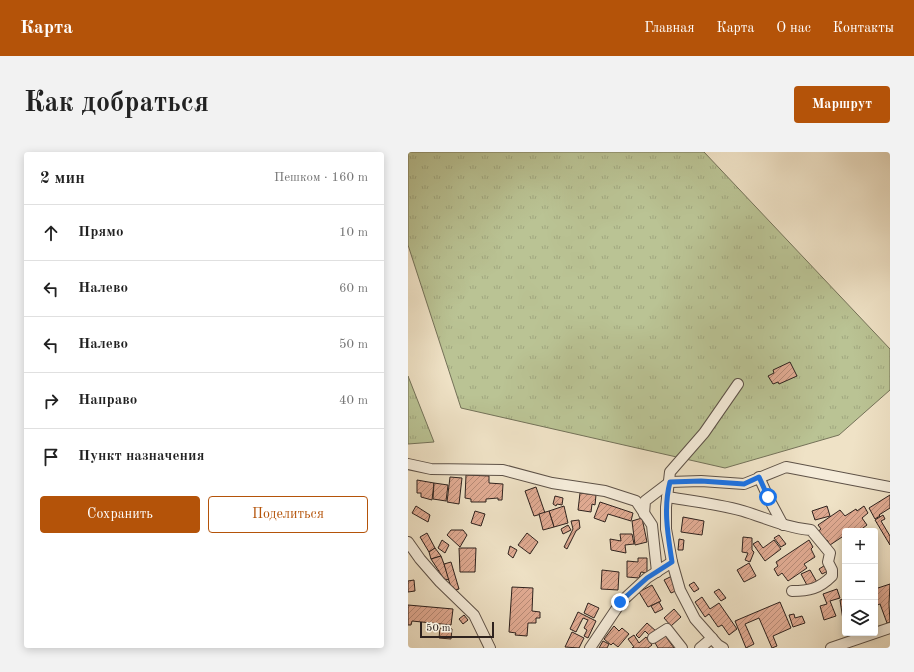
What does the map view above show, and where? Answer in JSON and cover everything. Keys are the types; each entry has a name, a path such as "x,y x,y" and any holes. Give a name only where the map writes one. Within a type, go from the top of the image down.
{"street":[{"path":"723,648 695,619 680,590 672,562 666,529 666,507 670,472 704,433 738,384"},
{"path":"408,464 431,469 503,470 552,483 605,491 636,501 652,525 657,572"},
{"path":"644,514 645,501 670,482 701,481 744,484 786,467 890,487"},
{"path":"759,477 783,525"},
{"path":"667,497 719,505 744,511 783,525 811,530 830,553 828,562 832,570 832,576 824,584 807,591 792,591"},
{"path":"408,542 420,559 440,582 474,615 490,648"},
{"path":"590,648 620,602 647,578 672,562"},
{"path":"653,638 668,628 682,648"},
{"path":"831,648 890,628"},
{"path":"700,648 712,638"}],"green space":[{"path":"408,152 704,152 890,349 890,390 839,435 725,468 461,408 408,245"},
{"path":"408,376 434,442 408,444"}],"building":[{"path":"790,362 797,376 779,384 778,382 773,384 768,376 774,373 773,370"},
{"path":"466,475 489,476 489,483 503,484 502,500 498,500 498,498 486,499 486,502 471,502 471,499 465,498"},
{"path":"450,477 462,478 459,504 447,502"},
{"path":"417,480 434,483 432,500 421,497 421,493 417,493"},
{"path":"434,483 448,485 446,501 433,499"},
{"path":"536,487 545,513 534,516 525,491"},
{"path":"580,493 596,495 595,505 592,504 591,512 578,510"},
{"path":"890,495 890,508 875,519 869,508"},
{"path":"555,496 563,498 562,505 557,504 556,506 553,504"},
{"path":"600,502 633,513 631,521 608,514 605,522 594,518"},
{"path":"416,506 430,515 428,522 412,513"},
{"path":"564,506 568,523 554,527 549,511"},
{"path":"827,506 830,516 815,520 812,511"},
{"path":"864,506 868,513 862,518 867,525 863,528 842,528 842,537 830,545 827,540 823,542 816,533 821,529 818,525 840,510 845,516 856,509 857,511"},
{"path":"475,511 485,514 481,526 471,523"},
{"path":"549,511 554,527 543,530 539,514"},
{"path":"883,515 885,519 881,521 890,536 890,545 875,520"},
{"path":"683,517 704,521 702,535 681,532"},
{"path":"642,518 647,542 635,545 632,521"},
{"path":"579,520 580,528 576,531 567,549 564,547 573,529 571,521"},
{"path":"568,525 571,530 563,534 561,529"},
{"path":"451,530 463,530 467,535 460,547 447,535"},
{"path":"427,533 435,548 429,552 420,537"},
{"path":"527,533 538,542 530,554 518,545"},
{"path":"620,534 632,534 634,544 625,545 626,553 611,550 610,539 621,541"},
{"path":"779,535 786,544 781,547 774,538"},
{"path":"743,537 752,538 752,550 754,552 750,562 745,560 748,553 742,552"},
{"path":"679,539 684,540 683,550 678,550"},
{"path":"442,540 449,545 445,553 438,548"},
{"path":"774,540 781,549 765,561 753,544 758,541 763,548"},
{"path":"809,540 813,547 811,549 815,557 804,564 807,568 788,581 782,573 778,576 774,569 778,566 776,562"},
{"path":"510,546 517,550 513,558 508,554"},
{"path":"435,548 441,556 431,559 429,552"},
{"path":"459,548 476,548 475,572 460,572"},
{"path":"441,556 450,580 444,579 431,559"},
{"path":"638,558 647,558 647,573 641,572 639,578 627,577 627,561 638,562"},
{"path":"451,562 459,589 452,591 444,564"},
{"path":"749,563 756,576 744,582 737,570"},
{"path":"827,564 830,570 822,574 819,569"},
{"path":"602,570 619,572 618,590 601,589"},
{"path":"810,570 818,584 809,589 801,574"},
{"path":"672,576 678,590 671,593 664,580"},
{"path":"414,580 415,591 408,592 408,581"},
{"path":"694,582 699,589 694,592 689,585"},
{"path":"890,584 890,622 887,623 880,604 878,605 878,588"},
{"path":"652,585 661,601 648,607 639,592"},
{"path":"512,587 533,588 532,611 540,612 540,618 536,618 536,623 528,623 527,636 515,635 516,633 509,632"},
{"path":"719,589 726,598 721,601 714,592"},
{"path":"837,589 840,598 830,601 836,616 824,620 820,606 827,604 823,594"},
{"path":"702,597 710,609 719,603 737,629 729,635 722,625 718,627 709,614 705,617 695,602"},
{"path":"842,599 842,613 840,600"},
{"path":"659,602 663,609 655,613 651,606"},
{"path":"780,602 791,628 773,636 777,646 772,648 759,618 745,624 754,644 746,648 735,621"},
{"path":"588,603 599,608 594,618 584,613"},
{"path":"408,605 453,609 451,625 412,621 411,625 408,625"},
{"path":"674,609 681,617 671,626 664,618"},
{"path":"578,612 596,621 588,638 584,636 587,630 584,628 588,620 583,618 576,632 570,629"},
{"path":"794,614 795,618 802,616 805,623 793,627 789,615"},
{"path":"464,615 468,620 463,624 459,619"},
{"path":"647,623 657,632 652,638 645,631 639,638 636,635"},
{"path":"614,626 619,631 622,628 629,634 618,647 613,643 611,645 604,639"},
{"path":"440,628 452,629 451,639 439,638"},
{"path":"572,632 584,638 579,648 565,647"},
{"path":"664,634 674,648 658,648 654,641"},
{"path":"634,635 639,643 646,637 652,645 648,648 632,648 634,647 628,639"},
{"path":"603,641 609,644 607,648 599,648"}],"route":[{"path":"620,602 647,578 672,562 666,529 666,507 670,482 701,481 744,484 759,477 768,497"}]}
